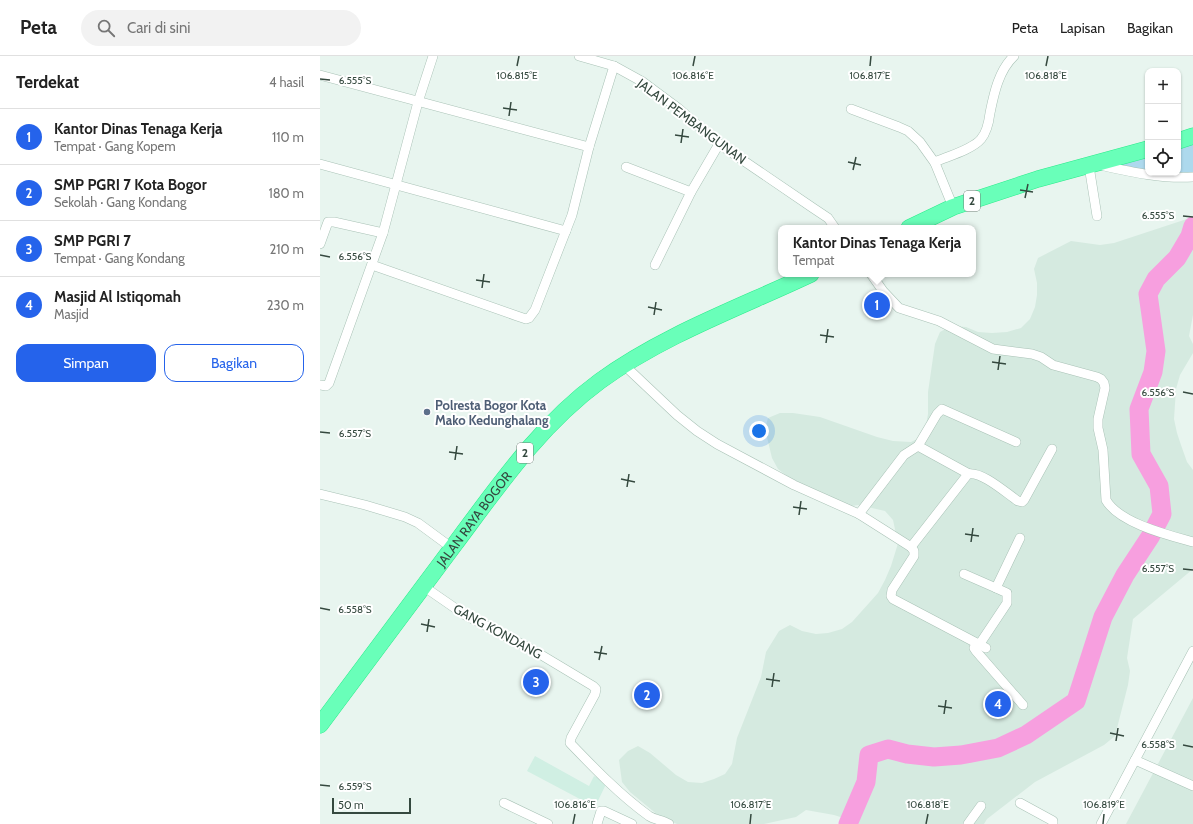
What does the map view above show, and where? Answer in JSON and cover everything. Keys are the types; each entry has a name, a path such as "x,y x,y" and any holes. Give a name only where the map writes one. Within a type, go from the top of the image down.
{"highway":[{"name":"2","path":"915,225 952,207 1038,179 1145,150"},
{"name":"JALAN RAYA BOGOR","path":"320,725 378,650 497,486 551,423 580,396 624,365 687,331 804,277"}],"street":[{"path":"320,385 326,386 329,383 383,233 418,102 433,56"},
{"name":"JALAN PEMBANGUNAN","path":"579,56 614,66 649,87 678,108 718,144 828,218 833,225"},
{"path":"935,163 937,160 966,149 981,140 988,124 996,87 1007,62 1014,56"},
{"path":"372,265 526,319 530,318 535,310 572,215 588,147 614,66"},
{"path":"320,75 588,147"},
{"path":"850,109 908,131 920,142 935,163 952,207"},
{"path":"655,265 691,192 718,144"},
{"path":"320,164 566,231"},
{"path":"1097,216 1092,165 1156,176 1179,178 1193,177"},
{"path":"626,167 691,192"},
{"path":"320,244 328,222 383,233"},
{"path":"872,277 899,308 939,320 993,349 1032,354 1041,357 1053,365 1101,379 1105,388 1098,419 1098,428 1103,450 1106,500 1109,506 1119,514 1156,532 1193,542"},
{"path":"624,365 677,415 697,431 717,444 794,485 859,514 911,547 915,552 914,556 892,590 891,596 980,646"},
{"path":"859,514 904,455 918,446 937,414 942,409 1016,442"},
{"path":"918,446 969,474 980,476 988,480 1018,501 1022,502 1036,480 1052,449"},
{"path":"911,547 969,474"},
{"path":"320,494 365,505 411,520 418,523 452,548"},
{"path":"996,588 1020,538"},
{"path":"964,574 1007,593 1008,599 980,646 974,648 1023,705"},
{"name":"GANG KONDANG","path":"423,586 465,616 533,650 593,686 596,689 595,694 571,738 570,743 602,777 632,802 654,818 669,824"},
{"path":"1101,824 1135,760 1190,664 1193,651"},
{"path":"1135,760 1193,786"},
{"path":"1020,802 1053,821 1053,824"},
{"path":"504,803 548,824"},
{"path":"968,824 981,806"},
{"path":"597,824 601,811 632,824"}],"shaded area":[{"path":"1193,140 1193,173 1181,173 1181,143"},
{"path":"1145,153 1145,172 1102,164"},
{"path":"1193,217 1193,315 1189,336 1193,344 1193,353 1180,375 1176,389 1174,419 1187,462 1193,470 1193,569 1133,619 1127,658 1130,671 1128,685 1115,736 1104,745 1035,782 987,819 984,824 853,824 850,820 834,815 806,810 796,817 764,824 677,824 659,816 630,792 622,782 619,760 628,751 638,746 650,753 676,775 688,782 702,783 725,774 732,764 737,738 761,677 766,652 779,631 790,625 802,631 816,634 828,633 842,629 852,622 878,593 891,566 900,537 896,534 893,520 885,511 859,505 851,506 788,477 778,469 772,458 765,429 768,418 780,413 793,413 820,417 877,437 893,441 911,442 921,437 926,426 928,414 928,392 935,344 940,332 951,326 966,327 978,332 992,333 1007,332 1021,328 1030,319 1035,307 1037,283 1034,269 1038,258 1071,241 1100,245 1114,243"},
{"path":"1193,698 1193,824 1126,824"},
{"path":"535,756 589,786 594,776 607,782 595,807 527,771"}],"waterway":[{"path":"848,824 866,782 869,755 888,749 907,754 934,757 961,755 998,748 1026,735 1076,701 1103,617 1125,575 1150,537 1162,514 1159,486 1141,454 1139,409 1153,372 1156,351 1148,294 1156,279 1177,258 1190,236 1193,226"}],"place":[{"name":"Kantor Dinas Tenaga Kerja","path":"877,305"},
{"name":"Polresta Bogor Kota Mako Kedunghalang","path":"427,412"},
{"name":"SMP PGRI 7","path":"536,682"},
{"name":"SMP PGRI 7 Kota Bogor","path":"647,695"},
{"name":"Masjid Al Istiqomah","path":"998,704"}]}
